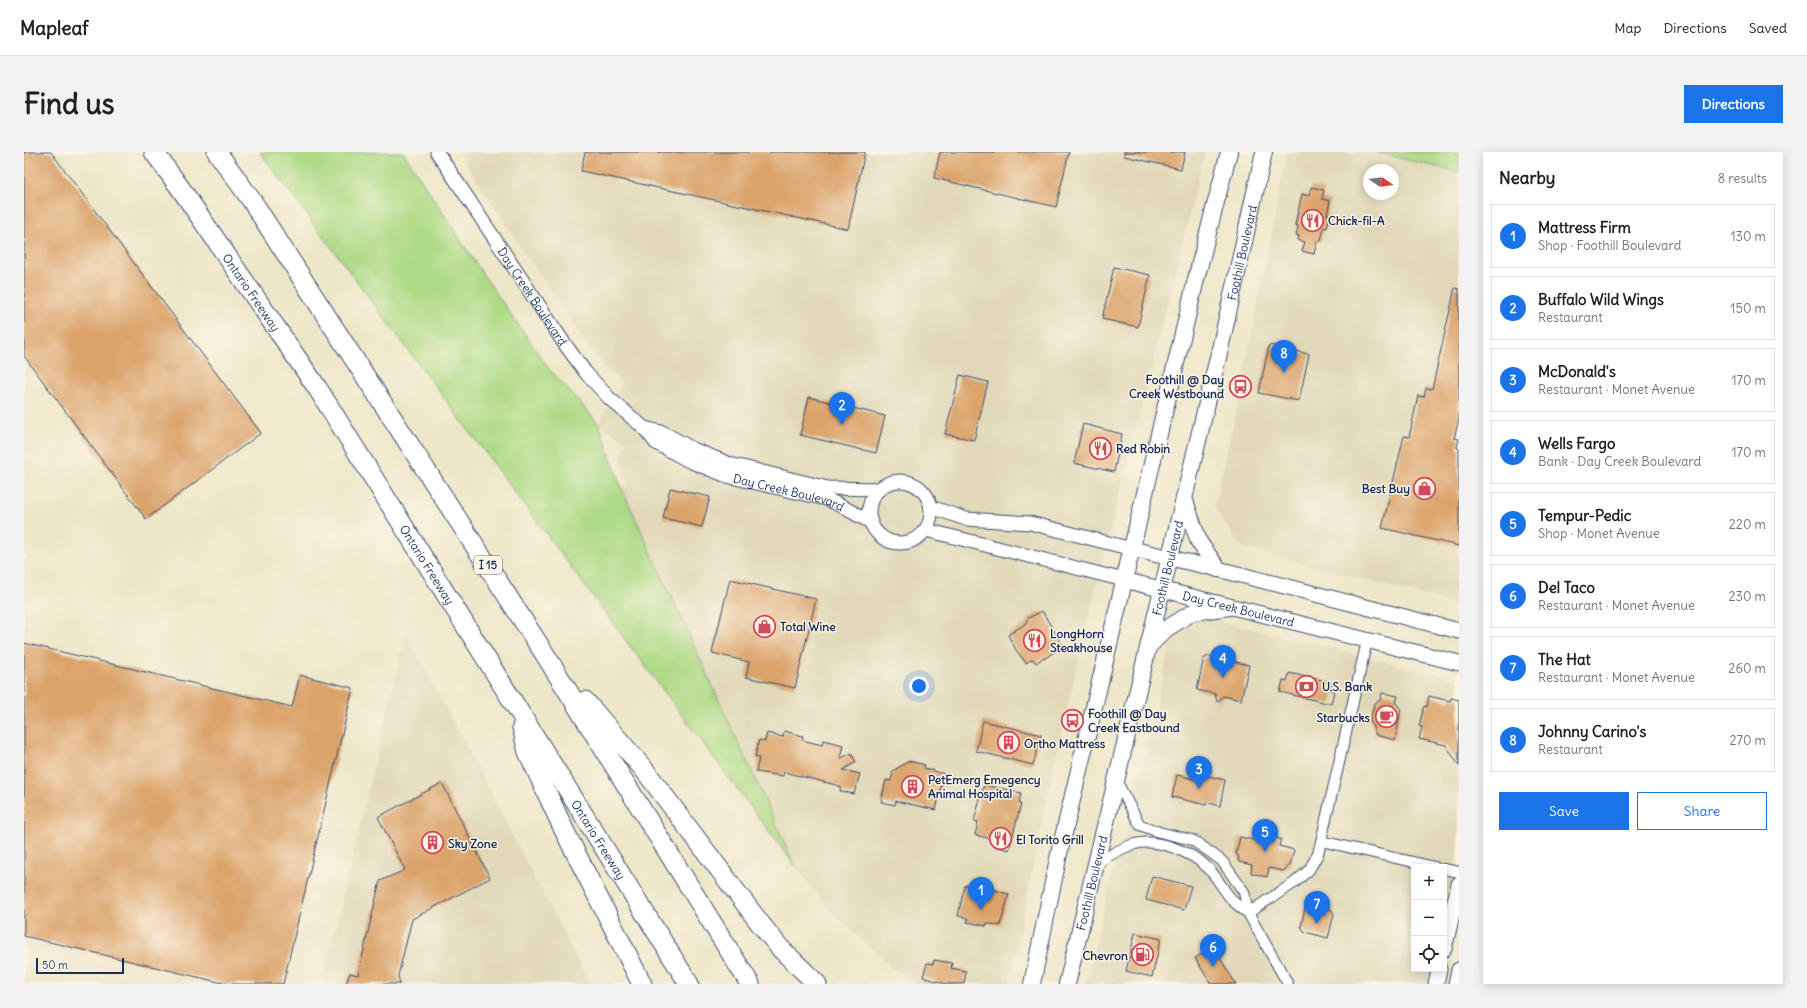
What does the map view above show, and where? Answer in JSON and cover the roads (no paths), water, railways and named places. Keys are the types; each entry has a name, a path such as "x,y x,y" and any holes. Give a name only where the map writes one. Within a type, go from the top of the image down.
{"highway":[{"name":"Ontario Freeway","path":"154,152 318,389 689,984"},
{"name":"I 15","path":"217,152 257,208 546,656 750,984"},
{"path":"546,656 643,768 780,948 817,984"},
{"path":"518,710 528,752 564,830 642,984"}],"main road":[{"path":"1032,984 1059,854 1197,275 1229,152"},
{"name":"Foothill Boulevard","path":"1067,984 1117,782 1264,152"},
{"path":"1184,498 1199,542 1218,569"},
{"path":"1132,549 1218,569 1459,631"},
{"name":"Day Creek Boulevard","path":"1124,580 1459,663"},
{"path":"1149,646 1166,629 1193,612 1230,607"},
{"path":"1434,657 1459,674"},
{"path":"1447,936 1459,884"},
{"path":"1456,984 1459,970"},
{"path":"1436,984 1438,972"}],"street":[{"name":"Day Creek Boulevard","path":"437,152 564,343 586,373 609,398 644,428 656,443 709,470 743,481 836,502 856,515 871,522"},
{"name":"Day Creek Boulevard","path":"644,428 662,432 693,449 730,464 828,488 880,489"},
{"path":"901,481 910,483 924,492 931,507 929,523 926,530 917,538 908,542 898,543 888,540 880,535 871,522 871,504 874,496 880,489 893,482 901,481"},
{"path":"931,507 966,519 1030,523 1132,549"},
{"name":"Day Creek Boulevard","path":"926,530 1124,580"},
{"path":"1248,913 1294,883 1309,870 1318,854 1367,641"},
{"path":"1117,782 1140,825 1159,832 1192,840 1222,861 1244,892 1248,913 1288,984"},
{"path":"1321,841 1422,864"},
{"path":"1097,863 1136,843 1156,844 1175,848 1198,860 1207,867 1219,881 1233,902 1248,913"},
{"path":"1447,870 1459,872"}],"place":[{"name":"Chick-fil-A","path":"1312,220"},
{"name":"Johnny Carino's","path":"1284,373"},
{"name":"Foothill @ Day Creek Westbound","path":"1240,386"},
{"name":"Buffalo Wild Wings","path":"842,425"},
{"name":"Red Robin","path":"1100,448"},
{"name":"Best Buy","path":"1425,488"},
{"name":"Total Wine","path":"764,626"},
{"name":"LongHorn Steakhouse","path":"1035,640"},
{"name":"Wells Fargo","path":"1223,678"},
{"name":"U.S. Bank","path":"1306,686"},
{"name":"Starbucks","path":"1386,717"},
{"name":"Foothill @ Day Creek Eastbound","path":"1073,720"},
{"name":"Ortho Mattress","path":"1008,743"},
{"name":"PetEmerg Emegency Animal Hospital","path":"913,786"},
{"name":"McDonald's","path":"1199,789"},
{"name":"El Torito Grill","path":"1000,839"},
{"name":"Sky Zone","path":"432,843"},
{"name":"Tempur-Pedic","path":"1265,852"},
{"name":"Mattress Firm","path":"981,910"},
{"name":"The Hat","path":"1317,924"},
{"name":"Chevron","path":"1143,955"},
{"name":"Del Taco","path":"1213,967"}]}
